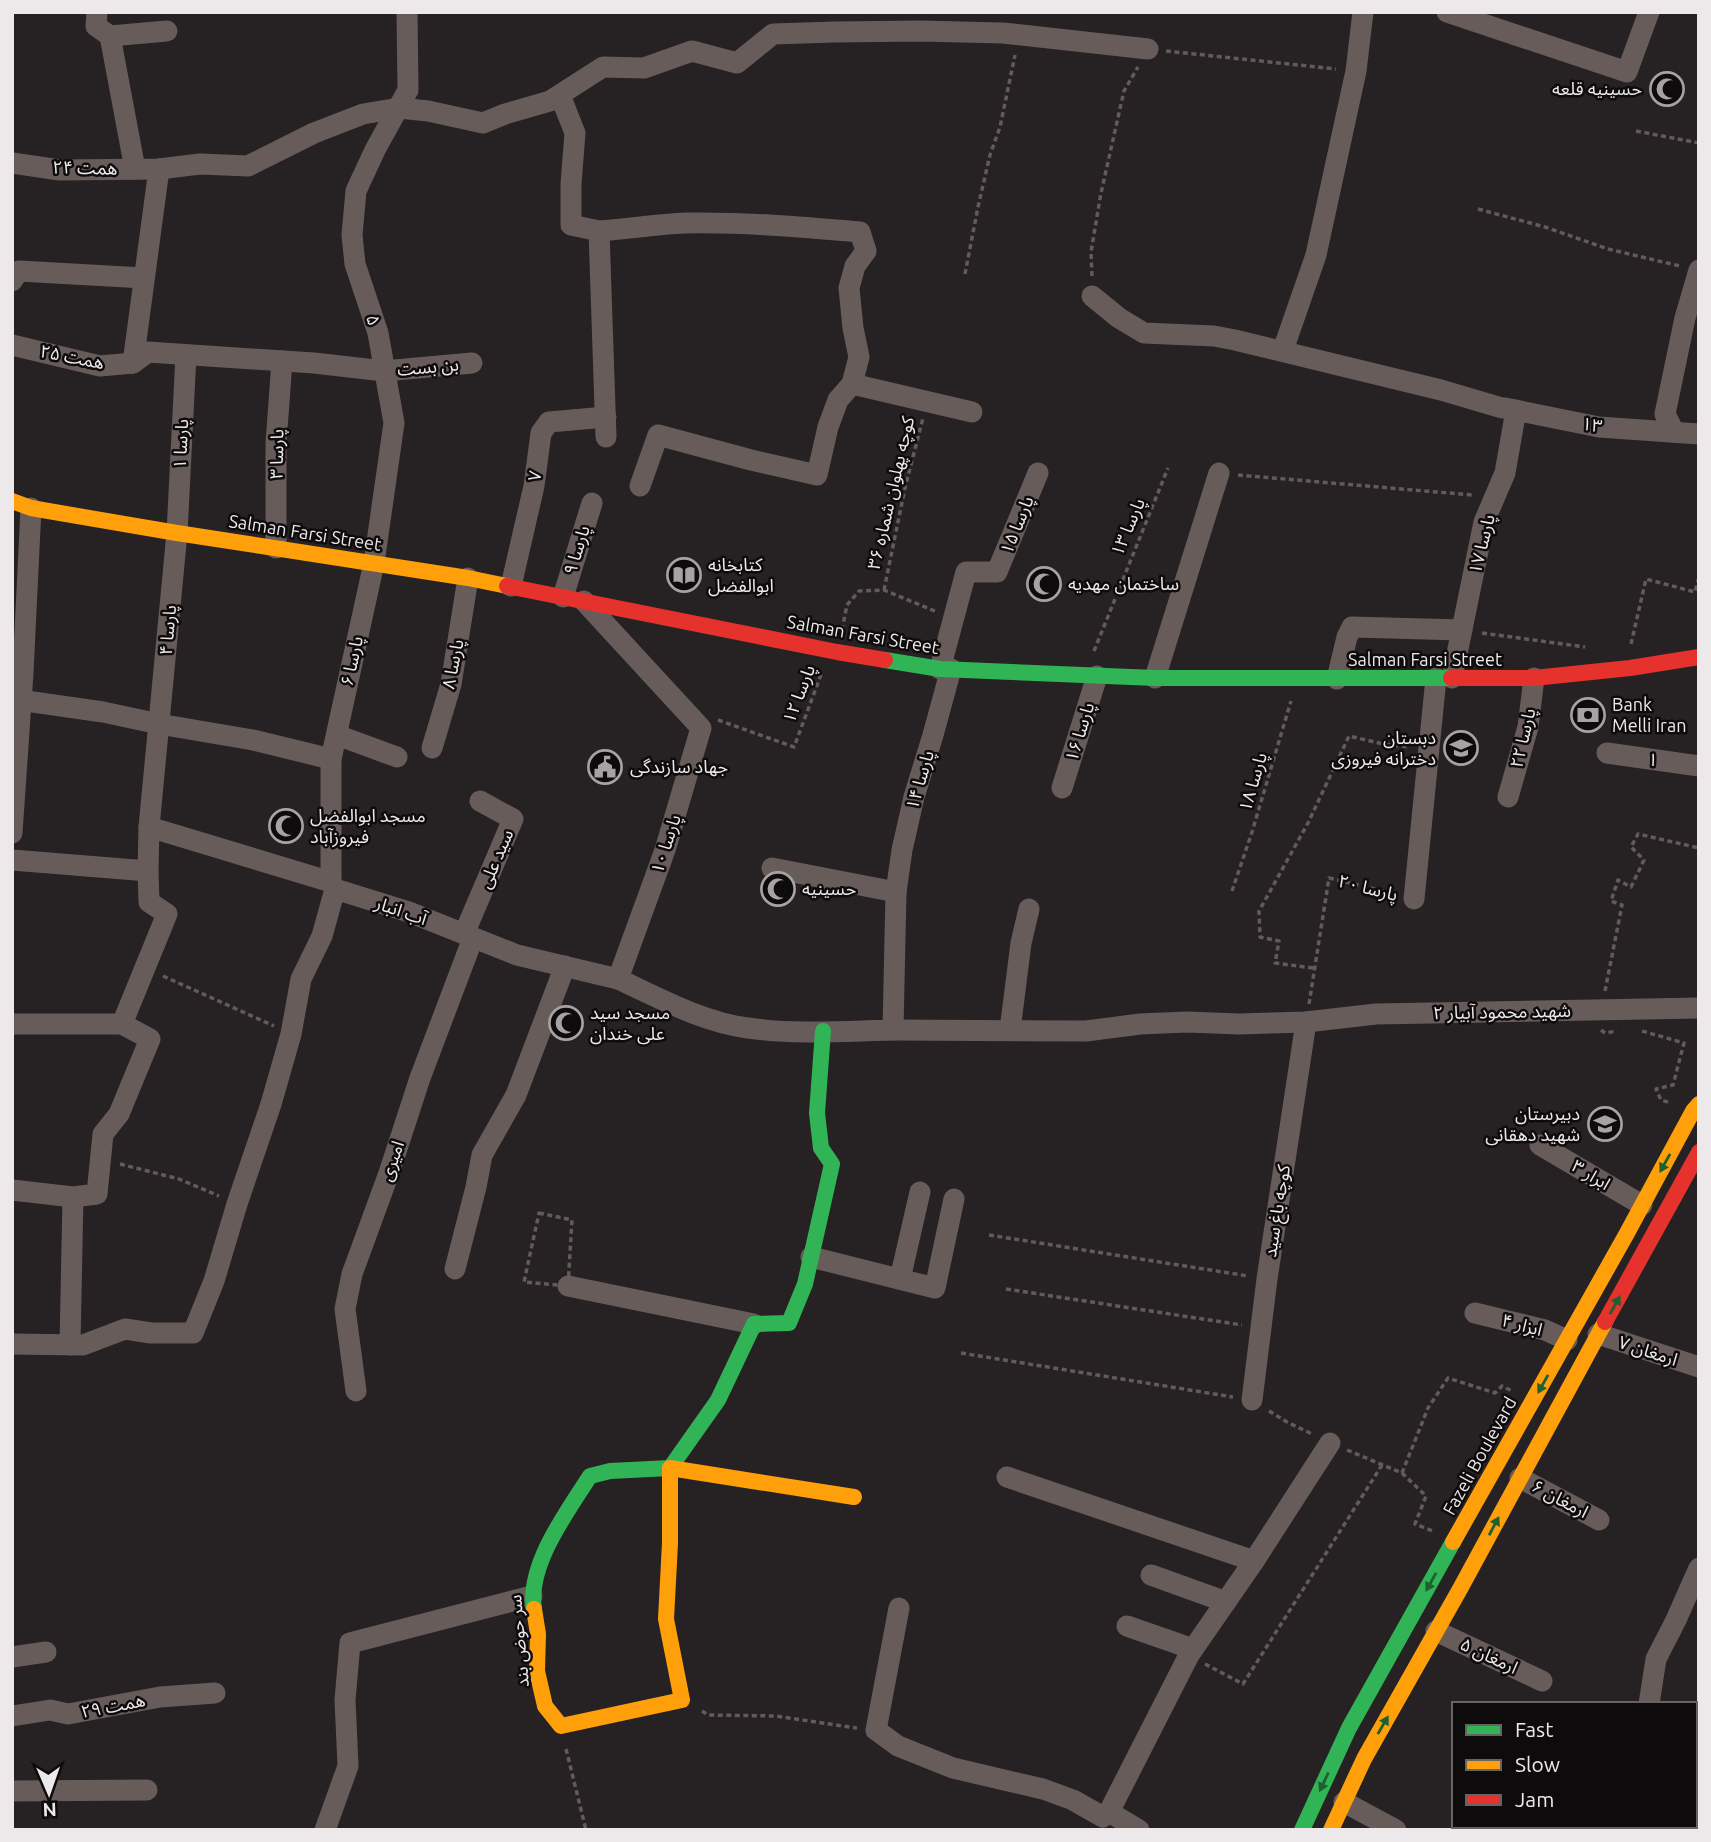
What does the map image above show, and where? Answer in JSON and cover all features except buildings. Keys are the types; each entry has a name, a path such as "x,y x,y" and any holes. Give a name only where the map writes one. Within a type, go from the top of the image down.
{"main road":[{"name":"Salman Farsi Street","path":"18,506 468,578 834,651 946,669 1155,678 1534,678 1630,668 1699,657"},
{"path":"561,1726 682,1700 666,1619 670,1468 718,1400 754,1324 789,1324 805,1284 832,1164 821,1148 817,1113 823,1031"},
{"name":"Fazeli Boulevard","path":"1302,1830 1349,1728 1696,1108"},
{"path":"1331,1830 1364,1759 1699,1152"},
{"path":"670,1468 854,1497"},
{"name":"سر حوض بند","path":"561,1726 545,1706 537,1671 538,1634 532,1597 535,1579 554,1531 590,1476 610,1471 670,1468"}],"street":[{"path":"97,12 96,26 110,36 167,31"},
{"path":"404,99 407,12"},
{"path":"1283,350 1317,255 1356,71 1363,12"},
{"path":"1447,12 1627,72 1649,12"},
{"name":"همت ۲۴","path":"12,163 61,170 159,169 200,164 248,166 314,133 404,99 428,111 483,123 550,102 603,67 644,68 692,51 737,63 773,34 921,31 1019,35"},
{"path":"1019,35 1148,49"},
{"path":"110,36 135,169"},
{"path":"560,95 575,133 571,225 599,231 685,223 770,225 860,232 866,251 855,266 849,288 859,357 852,384 838,400 828,427 817,475 658,435 640,486"},
{"name":"۵","path":"374,563 394,423 377,333 355,264 352,235 356,191 375,150 404,99"},
{"path":"133,363 159,169"},
{"name":"۷","path":"511,586 534,486 541,433 550,422 606,427 599,231"},
{"path":"1674,432 1665,414 1692,269"},
{"path":"12,281 19,271 144,278"},
{"name":"۱۳","path":"1092,296 1119,318 1144,333 1214,336 1283,350 1501,408 1600,427 1699,434"},
{"name":"همت ۲۵","path":"12,345 100,366 133,363 148,352 282,361"},
{"name":"پارسا ۱","path":"177,533 186,355"},
{"name":"بن بست","path":"282,361 384,371 472,363"},
{"name":"پارسا ۳","path":"276,548 276,443 282,361"},
{"path":"852,384 972,412"},
{"name":"پارسا ۱۷","path":"1444,678 1462,631 1484,522 1505,473 1501,408"},
{"name":"پارسا ۱۵","path":"946,669 966,572 998,572 1038,473"},
{"path":"1155,678 1219,474"},
{"name":"پارسا ۹","path":"563,597 592,503"},
{"path":"12,833 19,632 18,506"},
{"name":"پارسا ۴","path":"145,968 167,914 149,902 149,827 177,533"},
{"name":"پارسا ۶","path":"70,1345 83,1345 125,1329 151,1333 193,1333 214,1281 292,1034 301,979 322,936 333,886 331,759 374,563"},
{"name":"پارسا ۸","path":"432,748 451,684 468,578"},
{"name":"پارسا ۱۰","path":"584,601 701,728 665,850 618,979"},
{"path":"1337,680 1352,627 1462,631"},
{"name":"پارسا ۱۴","path":"893,1030 896,892 902,850 914,797 933,735 946,669"},
{"name":"پارسا ۱۶","path":"1062,788 1091,676"},
{"name":"پارسا ۲۰","path":"1414,899 1430,748 1444,678"},
{"name":"پارسا ۲۲","path":"1508,797 1528,727 1534,678"},
{"path":"17,699 103,712 159,726 253,740 331,759"},
{"path":"337,735 397,757"},
{"name":"۱","path":"1607,753 1699,766"},
{"name":"سید علی","path":"468,936 513,818 480,801"},
{"name":"آب انبار","path":"149,827 333,886 468,936"},
{"path":"12,860 148,871"},
{"path":"772,867 896,892"},
{"path":"1010,1030 1021,943 1029,909"},
{"path":"468,936 517,955 618,979"},
{"name":"امیری","path":"356,1391 345,1309 352,1274 389,1173 468,936"},
{"path":"455,1269 482,1155 516,1095 565,966"},
{"path":"122,1024 145,968"},
{"name":"شهید محمود آبیار ۲","path":"618,979 706,1018 747,1028 823,1031 1086,1031 1140,1024 1187,1022 1306,1022 1376,1014 1599,1018 1699,1008"},
{"name":"کوچه باغ سید","path":"1252,1400 1267,1279 1306,1022"},
{"path":"12,1024 122,1024 150,1039 119,1114 103,1135 97,1194 73,1197 12,1189"},
{"name":"ابرار ۳","path":"1540,1145 1642,1205"},
{"path":"900,1279 920,1192"},
{"path":"12,1344 70,1345 73,1197"},
{"path":"811,1257 935,1288 954,1199"},
{"path":"568,1286 754,1324"},
{"name":"ابزار ۴","path":"1475,1313 1545,1330 1567,1340"},
{"name":"ارمغان ۷","path":"1598,1334 1699,1367"},
{"path":"899,1608 876,1730 898,1746 953,1768 1043,1789 1073,1800 1103,1817 1109,1812 1191,1652 1330,1443"},
{"path":"1007,1478 1254,1561"},
{"name":"ارمغان ۶","path":"1520,1478 1599,1520"},
{"path":"1649,1702 1656,1659 1699,1568"},
{"path":"1151,1575 1226,1602"},
{"path":"325,1830 348,1766 345,1700 350,1643 532,1597"},
{"path":"1127,1626 1191,1652"},
{"name":"ارمغان ۵","path":"1436,1632 1542,1681"},
{"path":"12,1657 46,1652"},
{"name":"همت ۲۹","path":"12,1716 50,1710 68,1714 160,1697 215,1693"},
{"path":"12,1791 147,1790"},
{"path":"1344,1802 1396,1830"},
{"path":"1109,1812 1139,1830"}],"path":[{"path":"965,274 1019,35"},
{"path":"1092,296 1091,252 1124,91 1148,49 1356,71"},
{"path":"1636,131 1699,143"},
{"path":"1478,209 1608,249 1692,269"},
{"name":"کوچه پهلوان شماره ۳۶","path":"884,590 905,488 927,402"},
{"name":"پارسا ۱۳","path":"1091,676 1168,468"},
{"path":"1219,474 1472,495 1484,522"},
{"path":"1629,653 1646,579 1695,592 1699,577"},
{"path":"884,590 938,612 956,611"},
{"name":"پارسا ۱۲","path":"685,709 794,747 834,651 847,605 859,591 884,590"},
{"path":"1462,631 1590,648"},
{"name":"پارسا ۱۸","path":"1232,891 1297,679"},
{"path":"1313,968 1275,963 1279,941 1260,937 1259,911 1308,823 1349,736 1383,744 1430,748"},
{"path":"1625,1030 1605,1033 1599,1018 1622,905 1611,901 1618,880 1631,887 1644,860 1631,847 1638,834 1699,848"},
{"name":"پارسا ۲۰","path":"1306,1022 1329,878 1414,899"},
{"path":"145,968 292,1034"},
{"path":"1636,1029 1684,1043 1673,1085 1656,1089 1661,1100 1696,1108"},
{"path":"101,1159 179,1179 237,1204"},
{"path":"539,1213 572,1220 568,1286 524,1282 539,1213"},
{"path":"989,1235 1267,1279"},
{"path":"1006,1289 1261,1328"},
{"path":"961,1353 1252,1400 1287,1422 1330,1443 1402,1473 1426,1496 1415,1524 1455,1539"},
{"path":"1402,1473 1428,1408 1448,1378 1495,1393 1502,1386 1532,1401"},
{"path":"1191,1652 1242,1684 1382,1465"},
{"path":"682,1700 708,1715 775,1716 876,1730"},
{"path":"561,1726 586,1830"}],"traffic: fast":[{"path":"885,660 940,669 1155,678 1451,678"},
{"path":"534,1609 533,1592 543,1557 560,1522 590,1476 610,1471 670,1468 718,1400 754,1324 789,1323 805,1284 832,1164 821,1148 817,1113 823,1031"},
{"path":"1302,1830 1349,1728 1453,1542"}],"traffic: slow":[{"path":"12,501 31,508 507,586"},
{"path":"1453,1542 1699,1104"},
{"path":"1331,1830 1364,1759 1605,1322"},
{"path":"534,1609 538,1634 537,1671 545,1706 561,1726 682,1700 666,1619 670,1468 854,1497"}],"traffic: jam":[{"path":"507,586 885,660"},
{"path":"1451,678 1534,678 1630,668 1699,657"},
{"path":"1605,1322 1699,1152"}],"place":[{"name":"حسینیه قلعه","path":"1667,89"},
{"name":"کتابخانه ابوالفضل","path":"684,575"},
{"name":"ساختمان مهدیه","path":"1044,584"},
{"name":"Bank Melli Iran","path":"1588,715"},
{"name":"دبستان دخترانه فیروزی","path":"1461,748"},
{"name":"جهاد سازندگی","path":"605,767"},
{"name":"مسجد ابوالفضل فیروزآباد","path":"286,826"},
{"name":"حسینیه","path":"778,889"},
{"name":"مسجد سید علی خندان","path":"566,1023"},
{"name":"دبیرستان شهید دهقانی","path":"1605,1124"}]}
